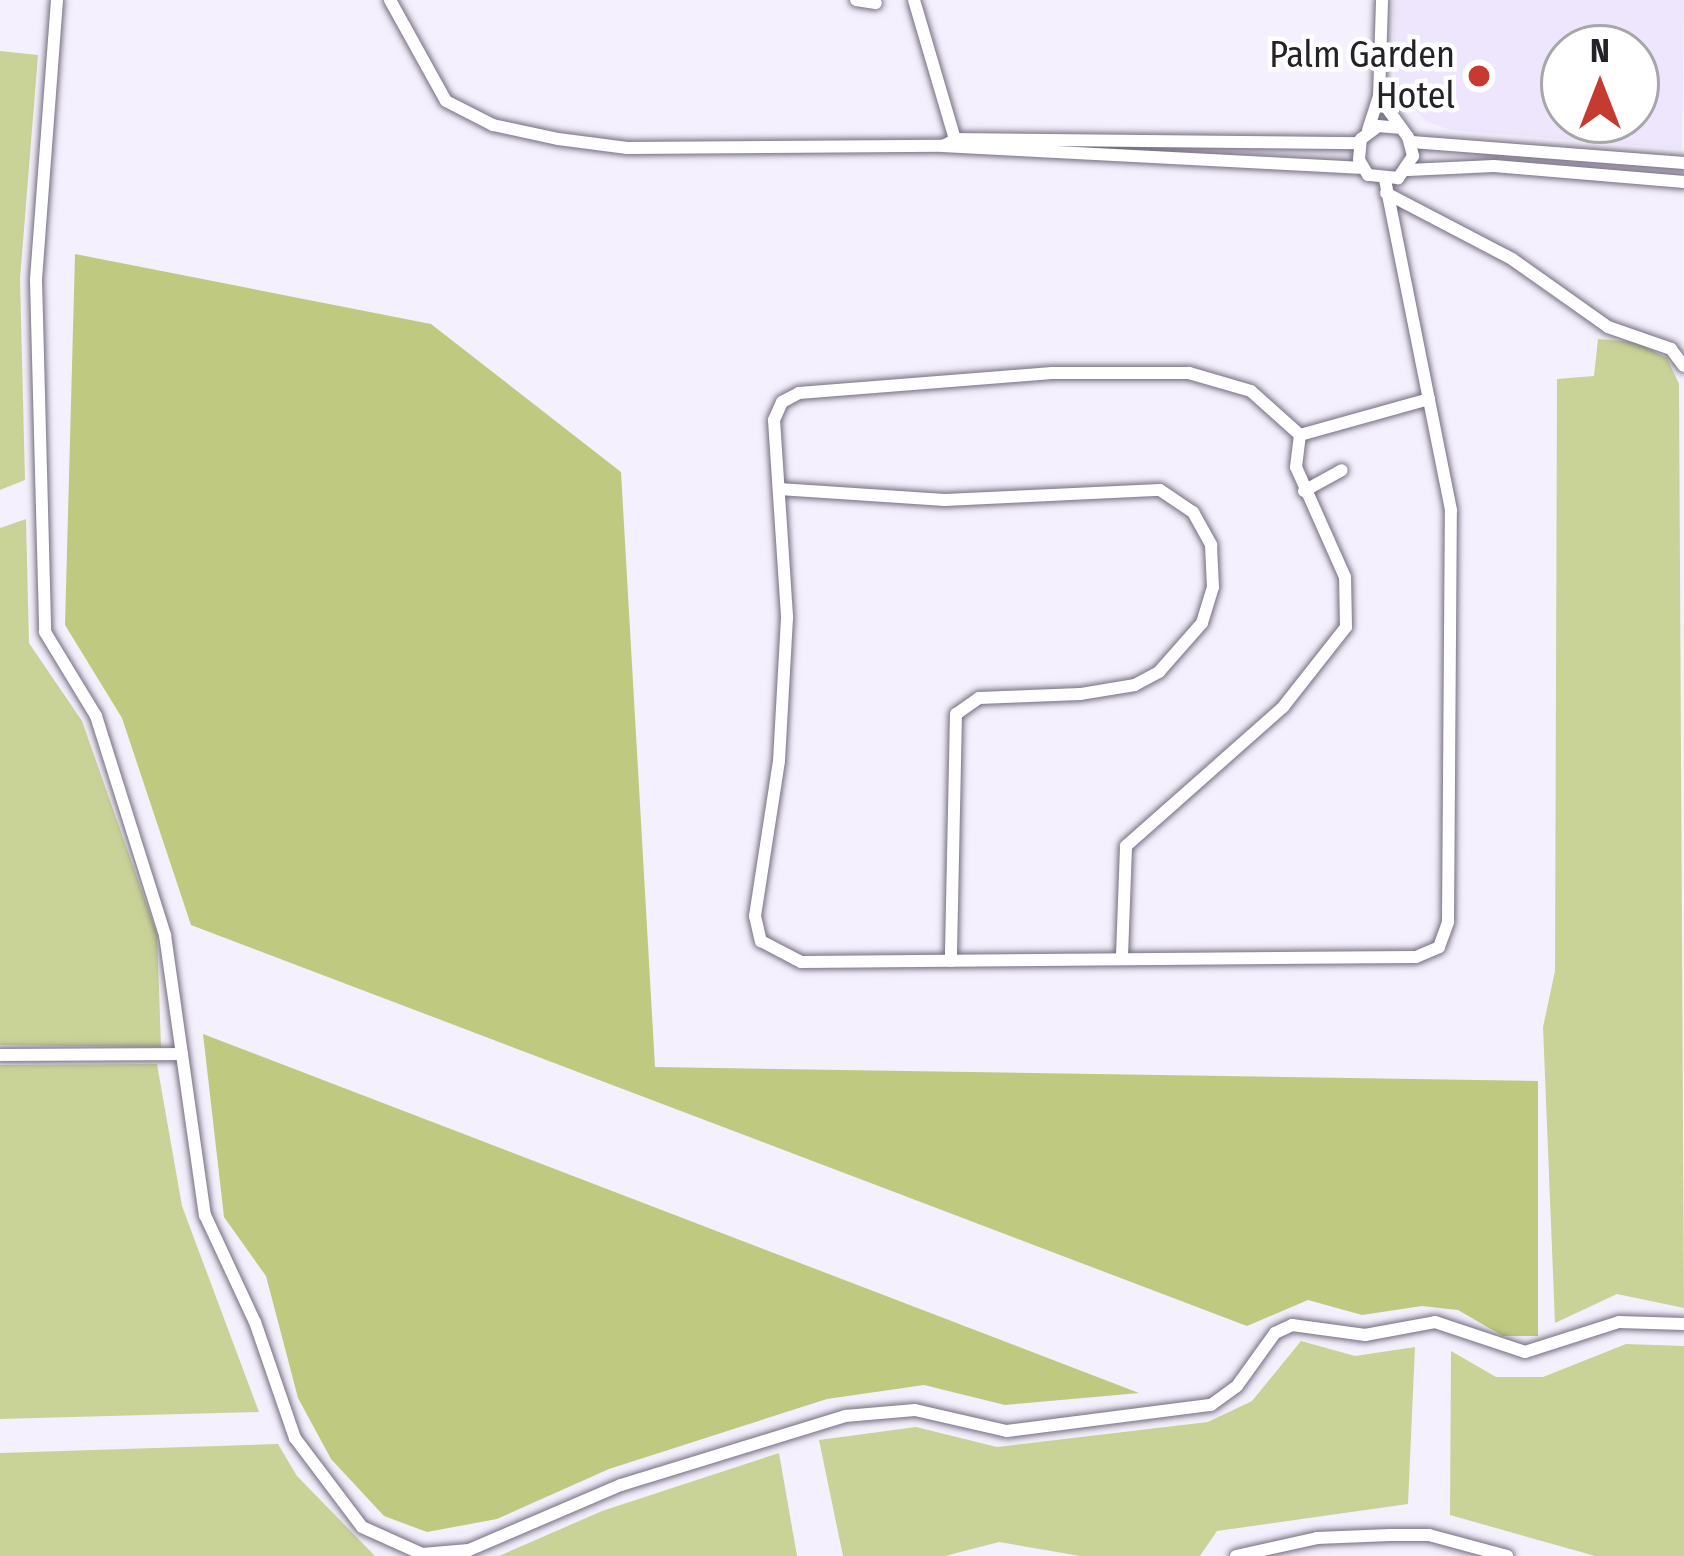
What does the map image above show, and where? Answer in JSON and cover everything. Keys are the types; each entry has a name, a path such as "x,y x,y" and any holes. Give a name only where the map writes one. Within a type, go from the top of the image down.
{"street":[{"path":"57,0 36,280 45,632 96,716 165,935 200,1200 295,1438 362,1527 422,1554 469,1550 621,1485 845,1416 915,1410 1006,1431 1211,1405 1238,1386 1275,1333 1292,1325 1365,1335 1436,1322 1525,1352 1619,1322 1684,1324"},
{"path":"389,0 446,101 494,125 627,148 1363,137 1399,128"},
{"path":"856,0 876,3"},
{"path":"914,0 952,146"},
{"path":"1362,168 1363,137 1379,97 1382,0"},
{"path":"1379,97 1412,142 1678,162"},
{"path":"1408,170 1412,142"},
{"path":"952,146 1334,161 1362,168 1385,187 1583,303 1589,317 1671,349 1684,366"},
{"path":"1385,187 1408,170 1494,166 1677,181"},
{"path":"1122,956 1126,846 1283,706 1346,627 1345,577 1304,491 1300,435 1251,391 1190,373 1052,373 799,393 782,402 774,420 787,619 779,761 755,916 761,941 801,962 1416,957 1445,937 1451,510 1385,187"},
{"path":"1300,435 1429,399"},
{"path":"1304,491 1342,470"},
{"path":"779,489 945,500 1160,490 1193,512 1211,545 1213,587 1202,623 1159,672 1135,685 1080,694 979,698 956,714 951,961"},
{"path":"0,1055 182,1054"},
{"path":"1236,1556 1317,1538 1429,1535 1507,1556"}],"shaded area":[{"name":"Palm Garden Hotel","path":"1393,0 1684,0 1682,149 1621,144 1660,144 1660,24 1540,24 1540,137 1450,130 1426,121 1395,89"}],"green space":[{"path":"0,51 38,55 20,279 25,480 0,490"},
{"path":"75,254 431,324 621,472 655,1067 1538,1081 1538,1336 1503,1336 1458,1310 1422,1306 1362,1315 1308,1300 1247,1326 191,925 122,718 65,625"},
{"path":"1598,339 1635,342 1667,358 1679,384 1684,1308 1617,1294 1555,1323 1543,1027 1555,971 1557,379 1594,376"},
{"path":"26,519 29,643 82,721 157,934 161,1047 0,1045 0,528"},
{"path":"203,1034 1139,1393 1005,1405 924,1385 827,1399 609,1469 497,1519 427,1532 384,1516 331,1459 298,1398 266,1276 224,1217"},
{"path":"157,1064 182,1206 259,1412 0,1419 0,1065"},
{"path":"1301,1341 1355,1356 1415,1347 1408,1504 1217,1531 1200,1556 1080,1556 999,1542 945,1556 843,1556 819,1440 916,1427 997,1447 1208,1422 1252,1401"},
{"path":"1626,1344 1684,1346 1684,1556 1595,1556 1450,1515 1451,1351 1496,1377 1543,1377"},
{"path":"278,1444 297,1476 375,1556 0,1556 0,1453"},
{"path":"779,1453 797,1556 499,1556 602,1511"}],"place":[{"name":"Palm Garden Hotel","path":"1479,76"}]}
